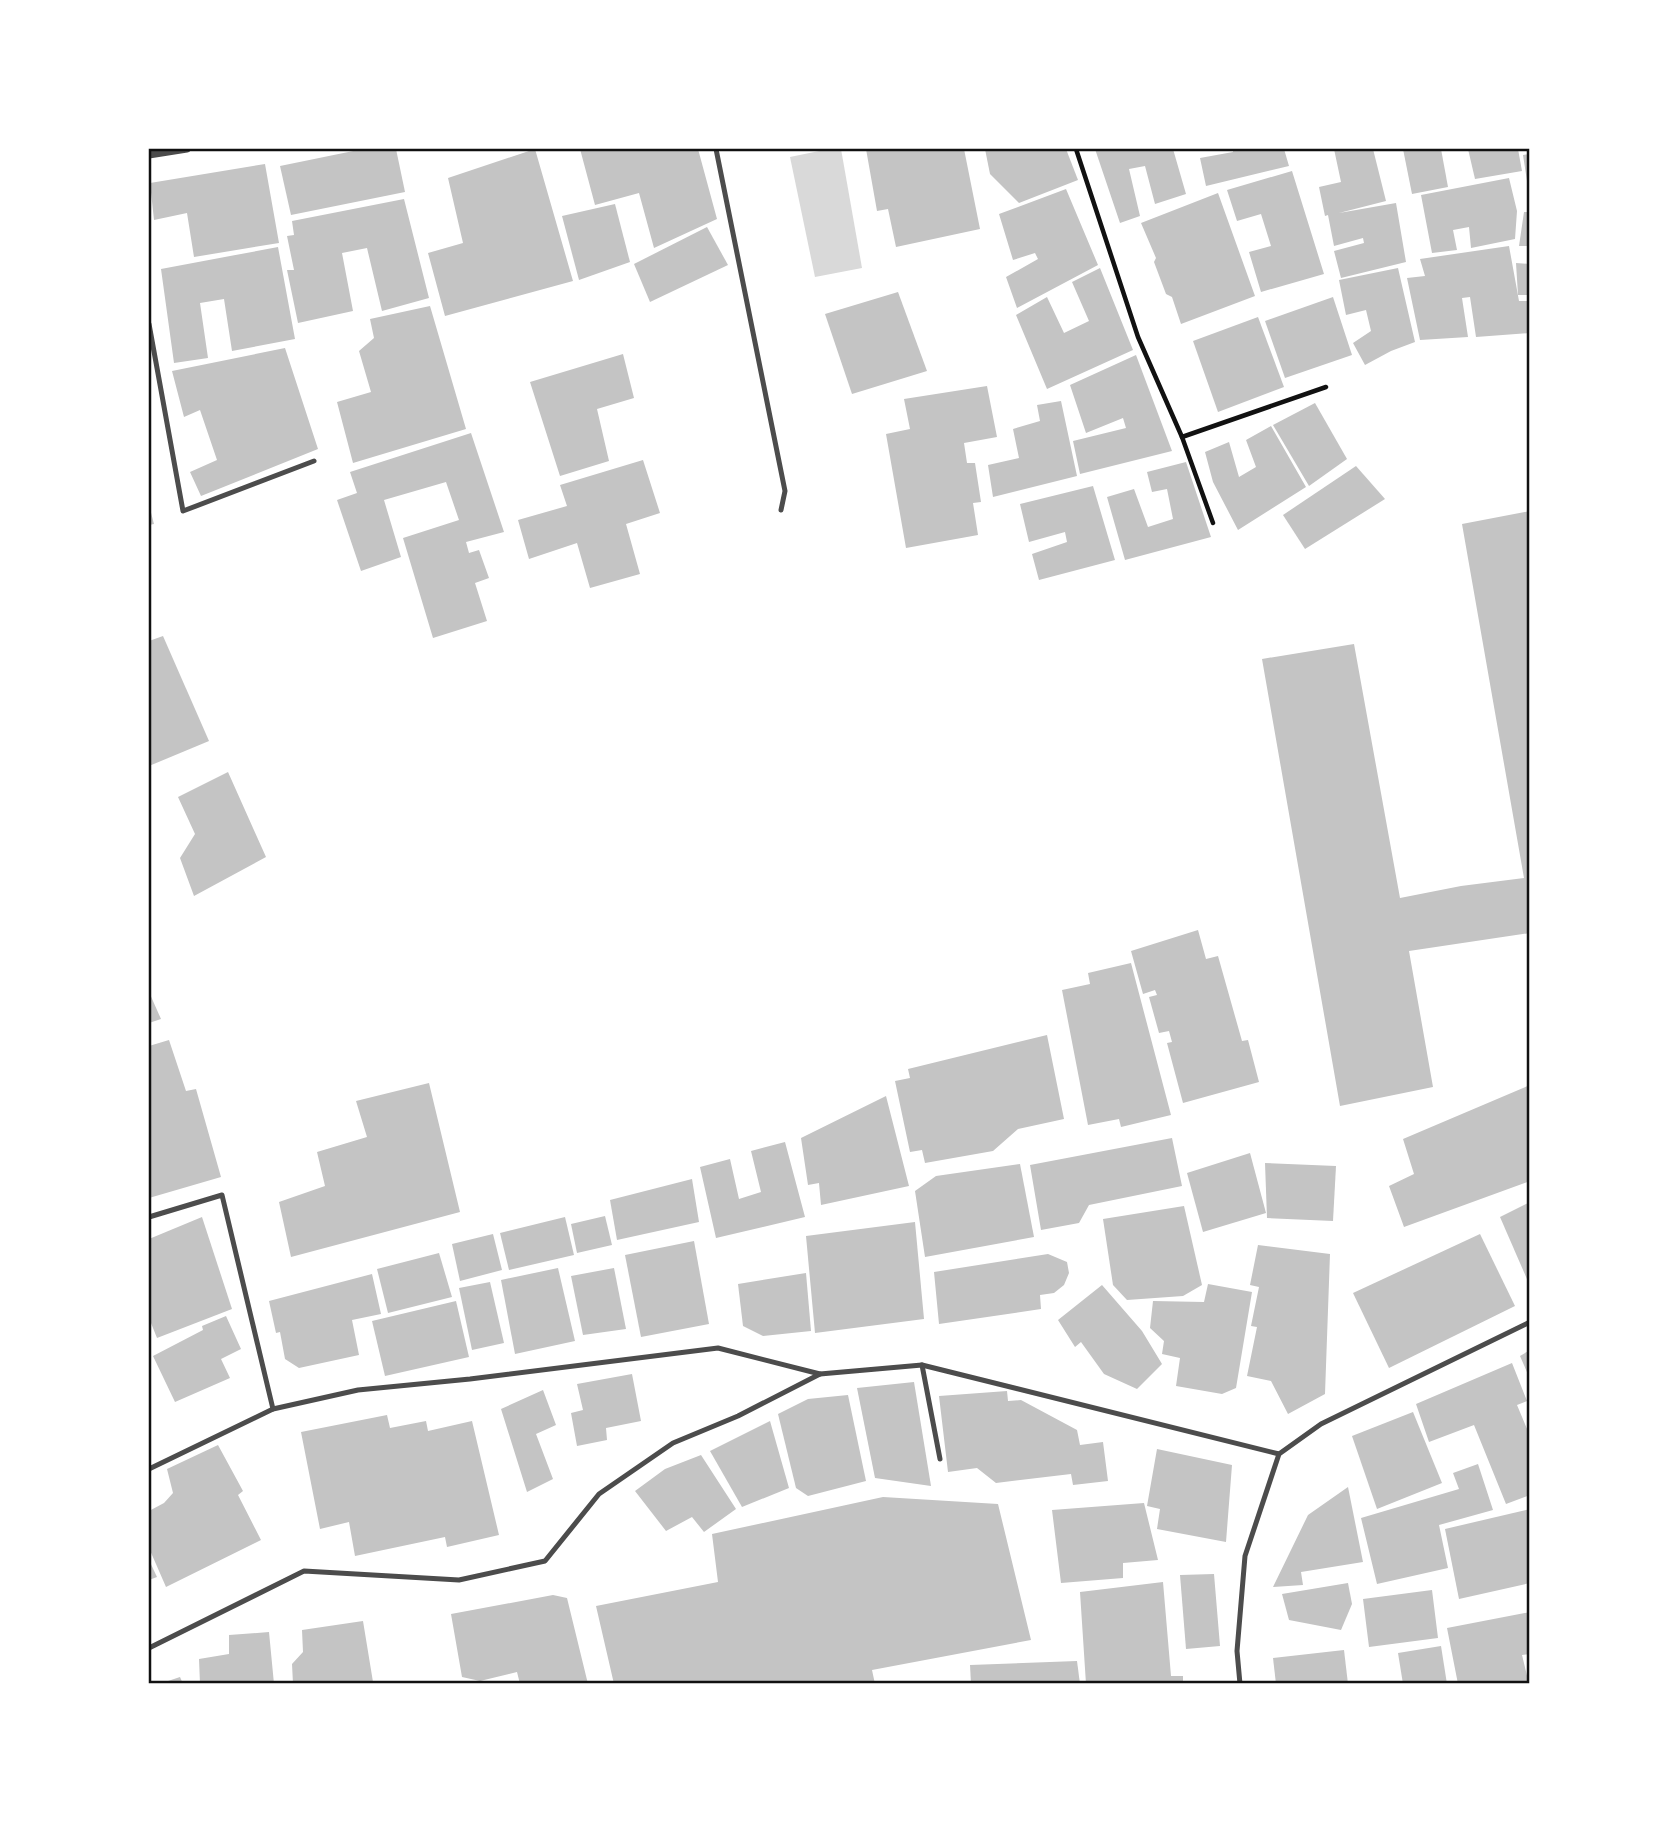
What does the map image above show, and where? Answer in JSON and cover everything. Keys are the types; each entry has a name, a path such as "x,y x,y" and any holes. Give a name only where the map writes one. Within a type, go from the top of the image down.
{"street":[{"path":"149,155 187,149"}],"lane":[{"path":"716,149 785,491 782,510"},
{"path":"149,324 183,511 314,461"},
{"path":"149,1217 222,1195 273,1409"},
{"path":"1240,1684 1237,1651 1245,1556 1279,1454 1321,1424 1530,1322"},
{"path":"149,1469 273,1409 358,1390 718,1348 820,1374 922,1365 1279,1454"},
{"path":"922,1365 940,1459"},
{"path":"149,1648 304,1571 459,1580 545,1561 599,1494 673,1443 738,1416 820,1374"}],"path":[{"path":"1076,149 1138,337 1182,437 1213,523"},
{"path":"1182,437 1326,387"}],"shaded area":[{"path":"841,149 862,268 815,277 790,157"}],"building":[{"path":"363,149 396,149 405,192 291,215 280,166"},
{"path":"535,149 573,281 445,316 428,253 463,243 448,178"},
{"path":"580,149 698,149 717,219 654,248 639,193 595,205"},
{"path":"866,149 964,149 980,229 896,247 888,209 877,211"},
{"path":"985,149 1066,149 1078,180 1019,203 990,174"},
{"path":"1095,149 1173,149 1186,194 1155,204 1145,166 1129,169 1140,216 1120,223"},
{"path":"1233,149 1284,149 1289,166 1206,186 1200,158 1233,152"},
{"path":"1334,149 1373,149 1386,201 1339,213 1396,203 1406,262 1341,278 1334,251 1364,243 1363,238 1334,246 1319,187 1341,182"},
{"path":"1403,149 1441,149 1448,187 1412,194"},
{"path":"1468,149 1518,149 1522,171 1475,179"},
{"path":"1530,154 1530,180 1527,181 1523,155"},
{"path":"265,164 279,243 194,257 187,213 154,220 150,183"},
{"path":"1292,171 1324,274 1261,292 1249,252 1271,246 1261,214 1237,221 1227,190"},
{"path":"1509,178 1517,211 1515,239 1471,248 1469,227 1453,230 1457,250 1432,253 1421,195"},
{"path":"1066,189 1098,265 1017,308 1006,277 1038,259 1035,253 1013,260 999,214"},
{"path":"1218,193 1255,296 1181,324 1172,297 1166,294 1154,262 1156,258 1141,223"},
{"path":"404,199 429,298 382,311 367,248 342,253 353,311 298,323 287,270 294,270 287,236 294,235 292,221"},
{"path":"615,204 630,262 579,280 562,216"},
{"path":"1524,212 1530,212 1530,246 1519,246"},
{"path":"707,227 728,265 650,302 634,264"},
{"path":"1509,246 1519,301 1530,301 1530,333 1476,337 1470,297 1462,298 1468,337 1420,340 1407,278 1425,276 1420,259"},
{"path":"278,247 295,339 232,351 224,299 200,303 208,358 174,363 161,269"},
{"path":"1516,263 1530,264 1530,295 1518,295"},
{"path":"1100,268 1133,350 1047,389 1016,315 1047,297 1064,333 1089,321 1072,282"},
{"path":"1398,268 1415,342 1365,365 1353,343 1371,331 1366,310 1346,315 1339,280"},
{"path":"898,292 927,371 852,394 825,314"},
{"path":"1333,297 1352,355 1285,378 1265,321"},
{"path":"430,306 466,429 353,463 337,402 371,392 359,351 374,338 370,319"},
{"path":"1258,317 1284,387 1218,412 1193,341"},
{"path":"285,348 318,449 201,496 190,472 217,460 200,410 184,417 172,371"},
{"path":"623,354 634,398 597,409 609,461 560,476 530,382"},
{"path":"1136,355 1172,451 1080,474 1073,441 1126,428 1123,418 1086,433 1070,385"},
{"path":"987,386 997,437 964,443 967,463 975,463 981,502 973,503 978,535 906,548 886,434 910,429 904,399"},
{"path":"1061,401 1077,476 993,497 988,465 1019,458 1013,429 1040,421 1037,405"},
{"path":"1315,403 1347,459 1309,486 1273,425"},
{"path":"1271,426 1306,487 1238,530 1213,482 1205,452 1229,442 1239,477 1256,467 1246,440"},
{"path":"471,433 504,532 466,542 469,553 479,550 489,578 475,583 487,621 433,638 403,538 459,520 446,482 384,500 401,557 361,571 337,500 357,493 350,472"},
{"path":"643,460 660,513 626,524 640,574 590,588 577,543 529,559 518,520 567,506 560,485"},
{"path":"1186,462 1211,537 1125,560 1107,497 1134,489 1148,527 1173,519 1167,489 1152,492 1147,472"},
{"path":"1356,466 1385,499 1305,549 1283,515"},
{"path":"1093,486 1115,560 1039,580 1032,554 1067,542 1065,532 1029,542 1020,504"},
{"path":"149,505 154,524 149,525"},
{"path":"1530,511 1530,933 1409,951 1433,1087 1340,1106 1262,659 1354,644 1400,898 1461,886 1524,878 1462,524"},
{"path":"163,636 209,741 149,766 149,641"},
{"path":"228,772 266,857 194,896 180,858 195,834 178,797"},
{"path":"1198,930 1206,959 1218,956 1242,1041 1248,1040 1259,1082 1183,1103 1167,1043 1172,1042 1169,1031 1159,1033 1149,997 1157,995 1155,990 1143,994 1131,951"},
{"path":"1131,963 1171,1115 1121,1127 1119,1119 1088,1125 1062,990 1090,984 1088,973"},
{"path":"149,992 161,1019 149,1023"},
{"path":"1047,1035 1064,1119 1018,1129 993,1151 925,1163 922,1150 910,1152 895,1081 910,1078 908,1069"},
{"path":"169,1040 186,1091 196,1089 221,1177 149,1198 149,1046"},
{"path":"429,1083 460,1212 291,1257 279,1202 325,1186 317,1152 367,1137 356,1101"},
{"path":"1530,1085 1530,1181 1404,1227 1389,1186 1414,1174 1403,1139"},
{"path":"886,1096 909,1186 821,1205 819,1183 808,1185 801,1138"},
{"path":"1172,1138 1182,1186 1089,1205 1079,1223 1041,1230 1030,1165"},
{"path":"785,1142 805,1217 716,1238 700,1167 730,1159 739,1199 761,1192 751,1151"},
{"path":"1250,1153 1266,1213 1203,1232 1187,1173"},
{"path":"1265,1163 1336,1166 1333,1221 1267,1218"},
{"path":"1020,1164 1034,1237 925,1257 915,1191 936,1176"},
{"path":"692,1179 699,1222 617,1240 610,1200"},
{"path":"1530,1202 1530,1286 1500,1217"},
{"path":"1184,1206 1202,1285 1183,1296 1127,1300 1113,1285 1103,1219"},
{"path":"605,1216 612,1245 577,1253 571,1224"},
{"path":"202,1217 232,1309 157,1338 149,1318 149,1239"},
{"path":"565,1217 574,1255 509,1270 500,1233"},
{"path":"915,1222 924,1319 815,1333 806,1236"},
{"path":"493,1234 502,1270 460,1281 452,1244"},
{"path":"1480,1234 1515,1306 1389,1368 1353,1293"},
{"path":"694,1241 709,1324 641,1337 625,1255"},
{"path":"1258,1245 1330,1254 1325,1394 1288,1414 1271,1381 1247,1376 1257,1327 1251,1326 1259,1287 1250,1285"},
{"path":"439,1253 452,1297 388,1313 377,1269"},
{"path":"1048,1254 1067,1262 1069,1273 1064,1285 1054,1293 1040,1295 1041,1309 939,1324 934,1272"},
{"path":"558,1268 575,1341 515,1354 501,1280"},
{"path":"614,1268 626,1329 583,1335 571,1276"},
{"path":"806,1273 811,1331 763,1336 743,1326 738,1284"},
{"path":"372,1274 381,1314 352,1320 359,1355 299,1368 285,1359 280,1332 276,1333 269,1301"},
{"path":"490,1282 504,1343 472,1350 459,1288"},
{"path":"1208,1284 1252,1292 1236,1388 1222,1394 1176,1386 1180,1358 1162,1354 1164,1341 1150,1328 1153,1301 1204,1302"},
{"path":"1102,1285 1142,1331 1162,1364 1137,1389 1104,1374 1081,1342 1075,1347 1058,1320"},
{"path":"456,1301 469,1357 385,1376 372,1321"},
{"path":"226,1316 241,1349 221,1359 230,1378 175,1402 153,1356 203,1330 202,1326"},
{"path":"1530,1350 1530,1379 1520,1356"},
{"path":"1512,1363 1527,1401 1517,1405 1530,1436 1530,1495 1506,1504 1474,1425 1429,1442 1416,1404"},
{"path":"632,1374 641,1421 606,1428 607,1440 577,1446 571,1413 583,1410 577,1384"},
{"path":"914,1382 931,1486 875,1478 857,1388"},
{"path":"543,1390 556,1425 536,1434 553,1479 527,1492 501,1409"},
{"path":"1007,1391 1008,1401 1021,1400 1077,1430 1080,1445 1103,1442 1108,1481 1073,1485 1071,1474 996,1483 977,1468 948,1472 939,1396"},
{"path":"848,1395 866,1481 808,1496 796,1488 778,1414 808,1399"},
{"path":"1413,1412 1442,1483 1377,1509 1352,1436"},
{"path":"387,1415 390,1428 426,1421 428,1431 472,1421 499,1535 447,1547 445,1537 355,1556 349,1522 320,1529 301,1432"},
{"path":"770,1421 789,1488 742,1507 710,1451"},
{"path":"218,1445 243,1491 238,1495 261,1540 166,1587 149,1548 149,1511 164,1503 173,1493 167,1469"},
{"path":"1157,1449 1232,1465 1226,1542 1157,1529 1160,1509 1147,1506"},
{"path":"701,1455 736,1509 704,1532 692,1517 666,1531 635,1491 665,1469"},
{"path":"1478,1464 1493,1510 1439,1525 1448,1568 1377,1584 1361,1518 1459,1489 1453,1473"},
{"path":"1348,1487 1363,1562 1301,1572 1303,1585 1273,1587 1308,1515"},
{"path":"883,1497 998,1504 1031,1640 872,1670 875,1684 614,1684 596,1606 718,1582 712,1534"},
{"path":"1144,1503 1158,1560 1123,1563 1123,1578 1061,1583 1052,1510"},
{"path":"1530,1509 1530,1583 1459,1599 1445,1529"},
{"path":"149,1560 157,1577 149,1580"},
{"path":"1214,1574 1220,1646 1186,1649 1180,1575"},
{"path":"1163,1582 1171,1676 1183,1676 1183,1684 1086,1684 1080,1592"},
{"path":"1348,1583 1352,1604 1341,1630 1289,1620 1282,1594"},
{"path":"1432,1590 1438,1638 1369,1647 1363,1599"},
{"path":"553,1595 567,1598 588,1684 520,1684 517,1672 480,1681 462,1677 451,1614"},
{"path":"1530,1612 1530,1654 1522,1655 1529,1684 1458,1684 1447,1628"},
{"path":"363,1621 373,1682 379,1684 293,1684 292,1664 303,1652 302,1630"},
{"path":"269,1632 274,1684 200,1684 199,1659 229,1654 229,1635"},
{"path":"1441,1646 1447,1684 1403,1684 1398,1653"},
{"path":"1344,1650 1348,1684 1276,1684 1273,1658"},
{"path":"1077,1661 1080,1684 971,1684 970,1665"},
{"path":"180,1677 183,1684 159,1684"}]}
